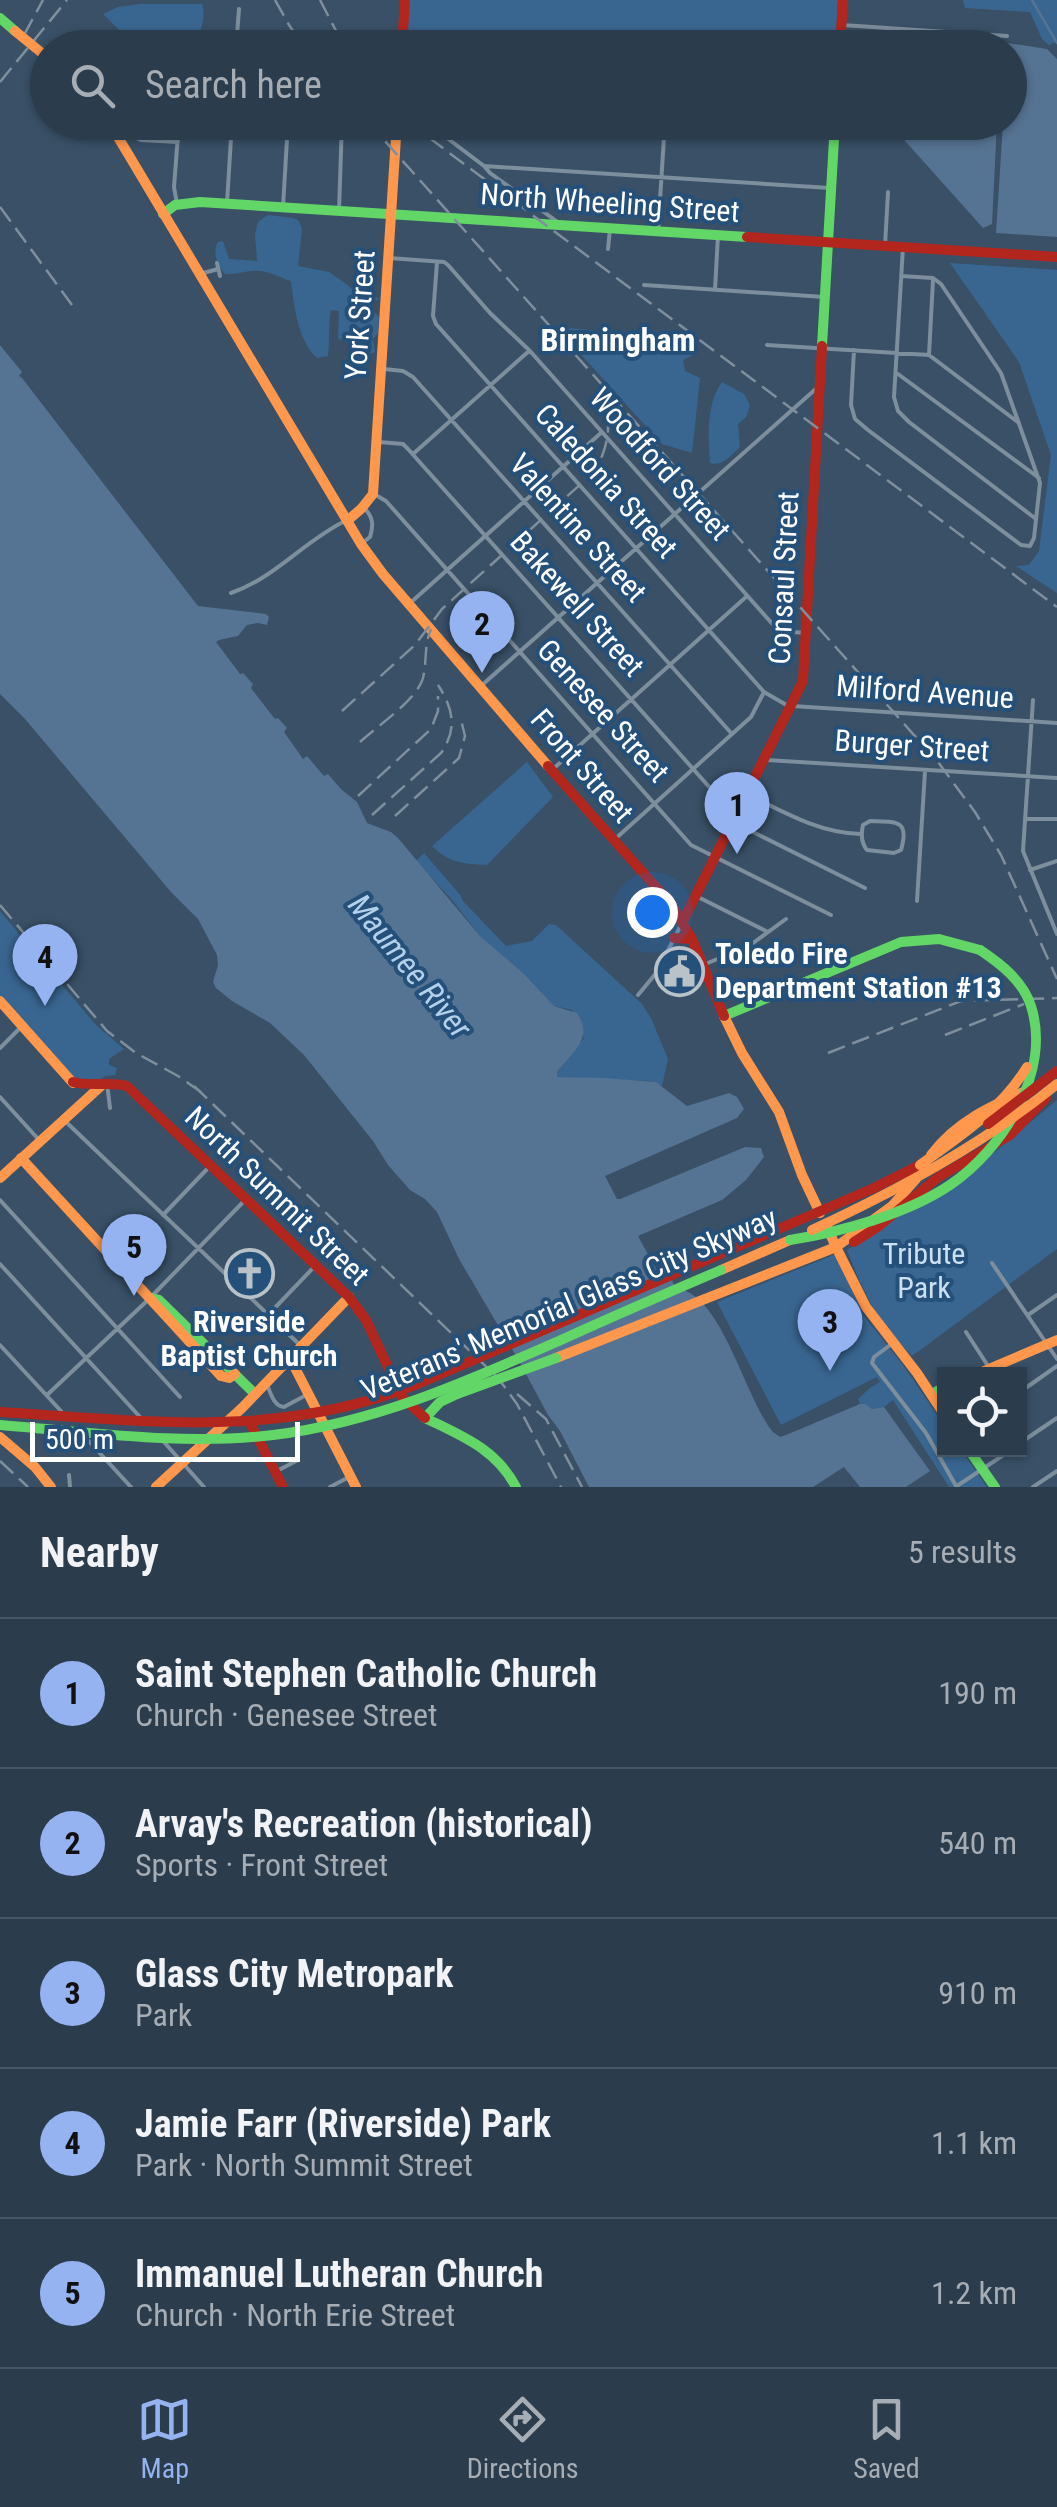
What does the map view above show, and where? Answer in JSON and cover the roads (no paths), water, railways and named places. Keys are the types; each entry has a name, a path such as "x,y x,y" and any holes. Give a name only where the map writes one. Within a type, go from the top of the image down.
{"main road":[{"path":"403,30 405,0"},
{"path":"841,30 843,0"},
{"path":"0,18 30,43"},
{"name":"Front Street","path":"120,140 361,544 683,921 742,1053 779,1112 805,1180 866,1307 937,1391"},
{"name":"York Street","path":"374,494 396,140"},
{"name":"Consaul Street","path":"683,921 802,681 833,140"},
{"name":"North Wheeling Street","path":"177,204 226,203 1057,257"},
{"path":"163,214 177,204"},
{"path":"347,521 374,494"},
{"path":"674,938 692,939"},
{"path":"725,1018 902,942 940,939 979,952 1004,966 1032,1008 1036,1026 1034,1058 1024,1095 998,1140 964,1174 910,1205 790,1240"},
{"path":"920,1164 996,1108 1012,1093 1028,1066 1030,1030 1019,992 979,952"},
{"path":"0,1001 87,1097"},
{"path":"836,1247 903,1196 955,1126 1057,1073"},
{"name":"Veterans' Memorial Glass City Skyway","path":"0,1412 234,1423 343,1409 388,1396 874,1188 969,1137 1057,1073"},
{"path":"73,1082 85,1086 106,1083"},
{"path":"0,1178 106,1083"},
{"name":"North Summit Street","path":"106,1083 120,1083 133,1090 349,1297 366,1320 402,1398 425,1418 489,1451 508,1471 516,1487"},
{"path":"425,1418 440,1402 458,1394 866,1235 937,1178 1010,1135 1057,1085"},
{"name":"Veterans' Memorial Glass City Skyway","path":"0,1434 271,1435 324,1427 406,1405 892,1194 997,1131 1057,1085"},
{"path":"21,1158 202,1349 221,1376 229,1378 236,1374 256,1394"},
{"path":"156,1487 242,1408 349,1297"},
{"path":"995,1367 1052,1342"},
{"path":"290,1358 353,1482"},
{"path":"0,1404 56,1410 71,1416"},
{"path":"242,1408 283,1487"},
{"path":"0,1434 51,1487"},
{"path":"974,1457 994,1487"}],"street":[{"path":"237,30 239,9"},
{"path":"841,24 924,30"},
{"path":"157,140 178,142 174,194 177,204"},
{"path":"226,203 231,140"},
{"path":"283,207 287,140"},
{"path":"339,211 344,140"},
{"path":"450,140 563,225"},
{"path":"658,231 665,140"},
{"path":"484,166 830,188"},
{"path":"885,246 888,192"},
{"path":"608,249 610,228"},
{"path":"715,290 718,235"},
{"path":"902,247 895,402 900,414 1036,518"},
{"path":"389,258 437,262"},
{"name":"Woodford Street","path":"437,262 448,265 530,351 780,630 806,633"},
{"name":"Caledonia Street","path":"437,262 434,320 764,692 790,707"},
{"path":"200,274 218,269"},
{"path":"854,350 851,404 855,419 1024,547 1032,542 1038,478 1001,373 946,290 933,278 902,276"},
{"path":"929,355 933,278"},
{"path":"644,285 824,297"},
{"path":"767,344 929,355 1020,424"},
{"path":"413,454 530,351"},
{"name":"Valentine Street","path":"382,369 410,373 732,734"},
{"path":"896,372 1038,478"},
{"path":"481,686 820,385"},
{"path":"409,604 602,432"},
{"name":"Bakewell Street","path":"377,442 403,444 413,454 716,794 740,807"},
{"name":"Genesee Street","path":"374,494 386,501 691,845 831,915"},
{"path":"361,544 370,537 372,520 363,507"},
{"path":"231,593 256,582 320,535 347,521"},
{"path":"552,770 747,596"},
{"path":"614,840 751,717 764,692"},
{"path":"1033,700 1024,851 1057,934"},
{"name":"Milford Avenue","path":"790,707 1057,723"},
{"name":"Burger Street","path":"764,760 1057,778"},
{"path":"917,901 925,770"},
{"path":"746,794 802,821 862,834"},
{"path":"1025,819 1057,820"},
{"path":"867,821 897,822 904,828 903,848 896,853 871,852 863,845 862,834 867,821"},
{"path":"733,822 865,888"},
{"path":"1030,870 1057,862"},
{"path":"696,896 768,932"},
{"path":"1046,907 1057,904"},
{"path":"703,965 749,946 786,919"},
{"name":"Consaul Street","path":"638,995 657,972 683,921"},
{"path":"0,1048 22,1026"},
{"path":"106,1083 110,1108"},
{"path":"0,1097 40,1141"},
{"path":"63,1119 301,1346"},
{"path":"164,1214 211,1165"},
{"path":"47,1395 150,1298 246,1199"},
{"path":"0,1200 180,1397"},
{"path":"992,1263 1052,1342 1057,1359"},
{"path":"0,1264 204,1487"},
{"path":"268,1315 315,1266"},
{"path":"1028,1315 1057,1295"},
{"path":"966,1332 989,1367"},
{"path":"893,1342 872,1363 926,1433 956,1487 1000,1457"},
{"path":"0,1345 2,1353 47,1395 131,1487"},
{"path":"1027,1387 1057,1366"},
{"path":"266,1382 280,1406 309,1394"},
{"path":"1027,1439 1057,1418"},
{"path":"275,1472 298,1460"},
{"path":"1033,1487 1057,1471"},
{"path":"69,1474 70,1487"},
{"path":"330,1487 353,1482"}],"water":[{"path":"1027,46 1047,49 1057,59 1057,237 996,233 1002,140 1027,140"},
{"path":"904,140 996,140 992,224 983,228"},
{"name":"Maumee River","path":"0,345 22,372 19,376 198,606 269,617 267,625 247,625 238,636 216,642 240,674 253,684 251,688 275,719 287,728 284,732 303,759 307,756 324,776 328,774 357,802 367,823 398,838 480,936 554,1006 577,1013 582,1022 582,1038 557,1077 656,1082 687,1106 729,1093 737,1097 744,1109 737,1118 605,1176 620,1199 745,1147 761,1148 764,1157 746,1180 722,1200 638,1236 663,1282 672,1280 675,1288 692,1294 706,1307 773,1432 780,1437 860,1404 872,1409 884,1407 930,1471 906,1487 860,1487 844,1467 813,1487 589,1487 459,1259 437,1212 388,1165 304,1055 270,1023 216,988 213,982 217,955 198,919 0,694"}],"waterway":[{"path":"1032,0 1057,43"}],"railway":[{"path":"24,35 43,0"},
{"path":"42,30 67,0"},
{"path":"275,0 292,30"},
{"path":"320,0 336,30"},
{"path":"0,82 30,45"},
{"path":"384,140 938,762 1001,855 1057,979"},
{"path":"432,140 1057,607"},
{"path":"0,207 72,305"},
{"path":"342,711 415,645 442,609 593,473 604,452 608,430 606,408 596,386"},
{"path":"360,742 405,704 419,686 431,629"},
{"path":"372,815 441,753 446,744 452,719 438,685"},
{"path":"358,796 431,729 438,711 438,696"},
{"path":"395,816 459,758 465,736 460,716"},
{"path":"0,905 107,1031 204,1094"},
{"path":"828,1053 961,1001 1057,998"},
{"path":"945,1035 1024,1004"},
{"path":"194,1086 498,1378 517,1404 561,1487"},
{"path":"517,1394 546,1419 582,1487"},
{"path":"0,1461 28,1487"}],"place":[{"name":"Arvay's Recreation (historical)","path":"482,673"},
{"name":"Saint Stephen Catholic Church","path":"737,854"},
{"name":"Toledo Fire Department Station #13","path":"680,971"},
{"name":"Jamie Farr (Riverside) Park","path":"45,1006"},
{"name":"Riverside Baptist Church","path":"249,1273"},
{"name":"Immanuel Lutheran Church","path":"134,1296"},
{"name":"Glass City Metropark","path":"830,1371"}],"district":[{"name":"Birmingham","path":"618,340"}],"park label":[{"name":"Tribute Park","path":"924,1271"}]}
